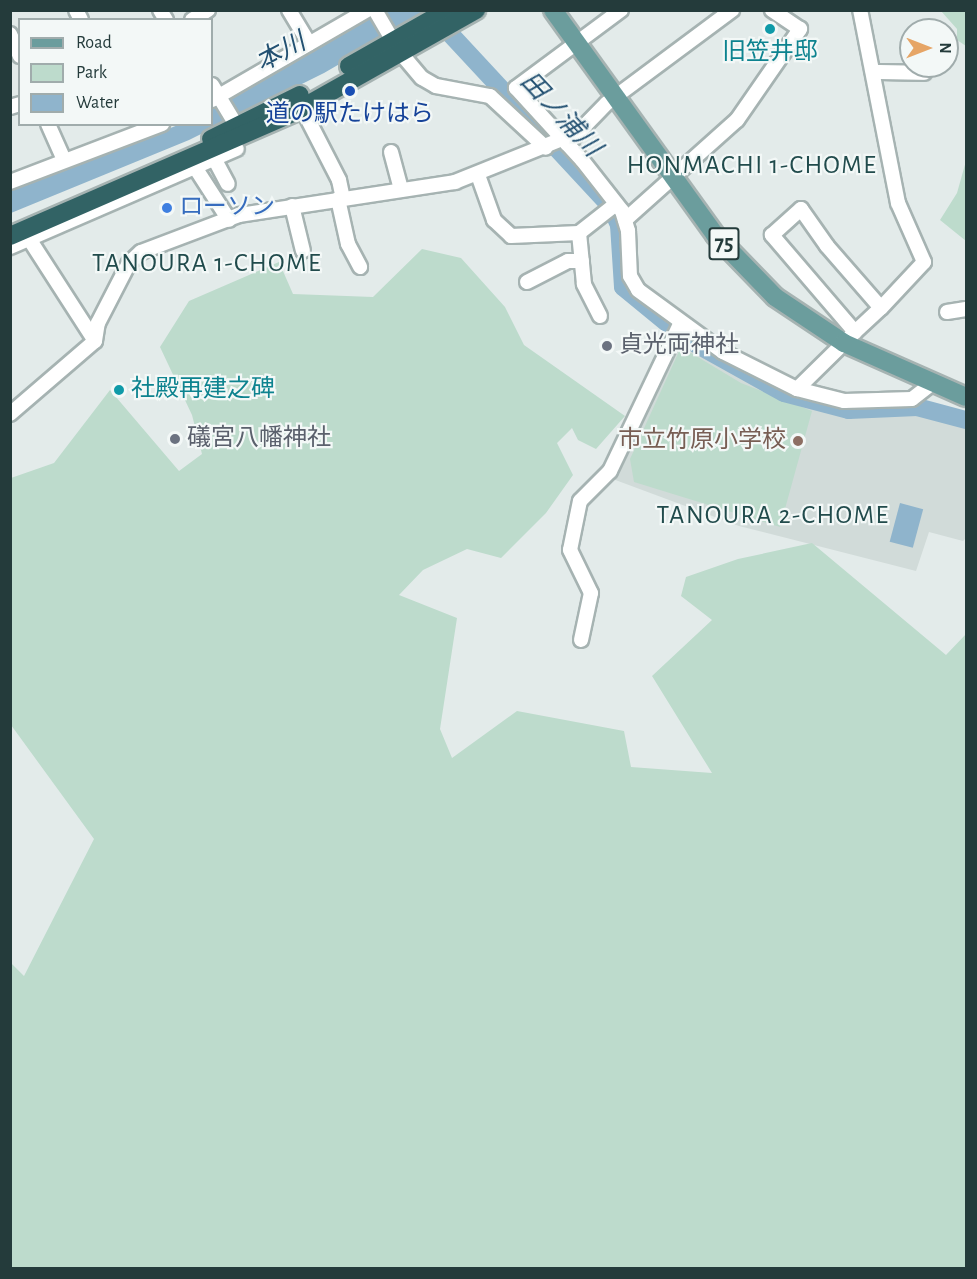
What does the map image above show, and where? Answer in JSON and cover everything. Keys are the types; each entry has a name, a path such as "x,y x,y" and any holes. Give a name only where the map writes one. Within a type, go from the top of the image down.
{"highway":[{"path":"19,232 191,160 394,42 452,17 476,10"},
{"path":"238,133 302,108 394,42"}],"main road":[{"name":"75","path":"553,10 714,234 775,297 931,384 966,397"}],"street":[{"path":"290,10 309,43"},
{"path":"621,10 516,88 557,144 616,204 625,220 633,283 677,329 797,389 844,400 912,399 931,384"},
{"path":"10,414 94,341 98,323 129,263 141,252 230,220 292,206 401,190 478,175 557,144 732,10"},
{"path":"797,389 881,308 924,262 898,203 860,10"},
{"path":"191,160 215,160 238,133 216,95 309,43 373,11 422,78 436,86 490,96 557,144"},
{"path":"625,220 674,179 736,120 800,29 781,13"},
{"path":"10,34 18,52"},
{"path":"874,72 899,72"},
{"path":"302,108 339,180 348,244 360,267"},
{"path":"49,126 64,160"},
{"path":"10,183 64,160 157,126"},
{"path":"390,152 401,190"},
{"path":"191,160 230,220"},
{"path":"215,160 228,184"},
{"path":"478,175 494,220 512,236 579,233 616,204"},
{"path":"292,206 303,251"},
{"path":"850,337 772,235 801,209 826,246 881,308"},
{"path":"10,247 19,232 94,341"},
{"path":"579,233 584,284 600,316"},
{"path":"528,282 568,261 582,261"},
{"path":"947,312 966,309"},
{"path":"581,640 591,593 570,550 580,501 610,471 677,329"}],"shaded area":[{"name":"市立竹原小学校","path":"679,338 749,381 796,401 852,413 924,413 966,422 966,538 963,541 929,532 916,571 739,526 610,478"}],"green space":[{"path":"941,11 966,11 966,46 959,41 959,18 947,18"},
{"path":"966,161 966,241 940,220 957,193"},
{"path":"422,249 461,258 505,307 524,345 625,416 596,449 578,440 572,428 557,443 573,475 546,513 501,558 467,549 423,570 399,595 457,618 440,729 452,758 517,711 624,731 631,767 712,773 652,676 712,620 681,596 686,577 738,559 812,543 946,655 966,634 966,1268 11,1268 11,963 24,976 94,839 11,725 11,478 54,463 110,390 179,471 202,454 192,415 160,347 189,301 279,262 293,294 373,297"},
{"path":"681,347 741,383 812,411 780,527 634,482 630,459"}],"water":[{"path":"379,11 431,11 324,73 189,140 11,213 11,191 175,126 213,126 213,105"},
{"path":"900,503 923,509 913,548 890,542"}],"waterway":[{"name":"田ノ浦川","path":"428,10 611,207 619,225 623,287 685,338 784,393 849,410 917,407 966,420"}],"place":[{"name":"旧笠井邸","path":"770,29"},
{"name":"道の駅たけはら","path":"350,91"},
{"name":"ローソン","path":"167,208"},
{"name":"貞光両神社","path":"607,346"},
{"name":"社殿再建之碑","path":"119,390"},
{"name":"礒宮八幡神社","path":"175,439"},
{"name":"市立竹原小学校","path":"798,441"}],"district":[{"name":"HONMACHI 1-CHOME","path":"752,166"},
{"name":"TANOURA 1-CHOME","path":"207,264"},
{"name":"TANOURA 2-CHOME","path":"773,516"}],"water label":[{"name":"本川","path":"281,53"}]}
